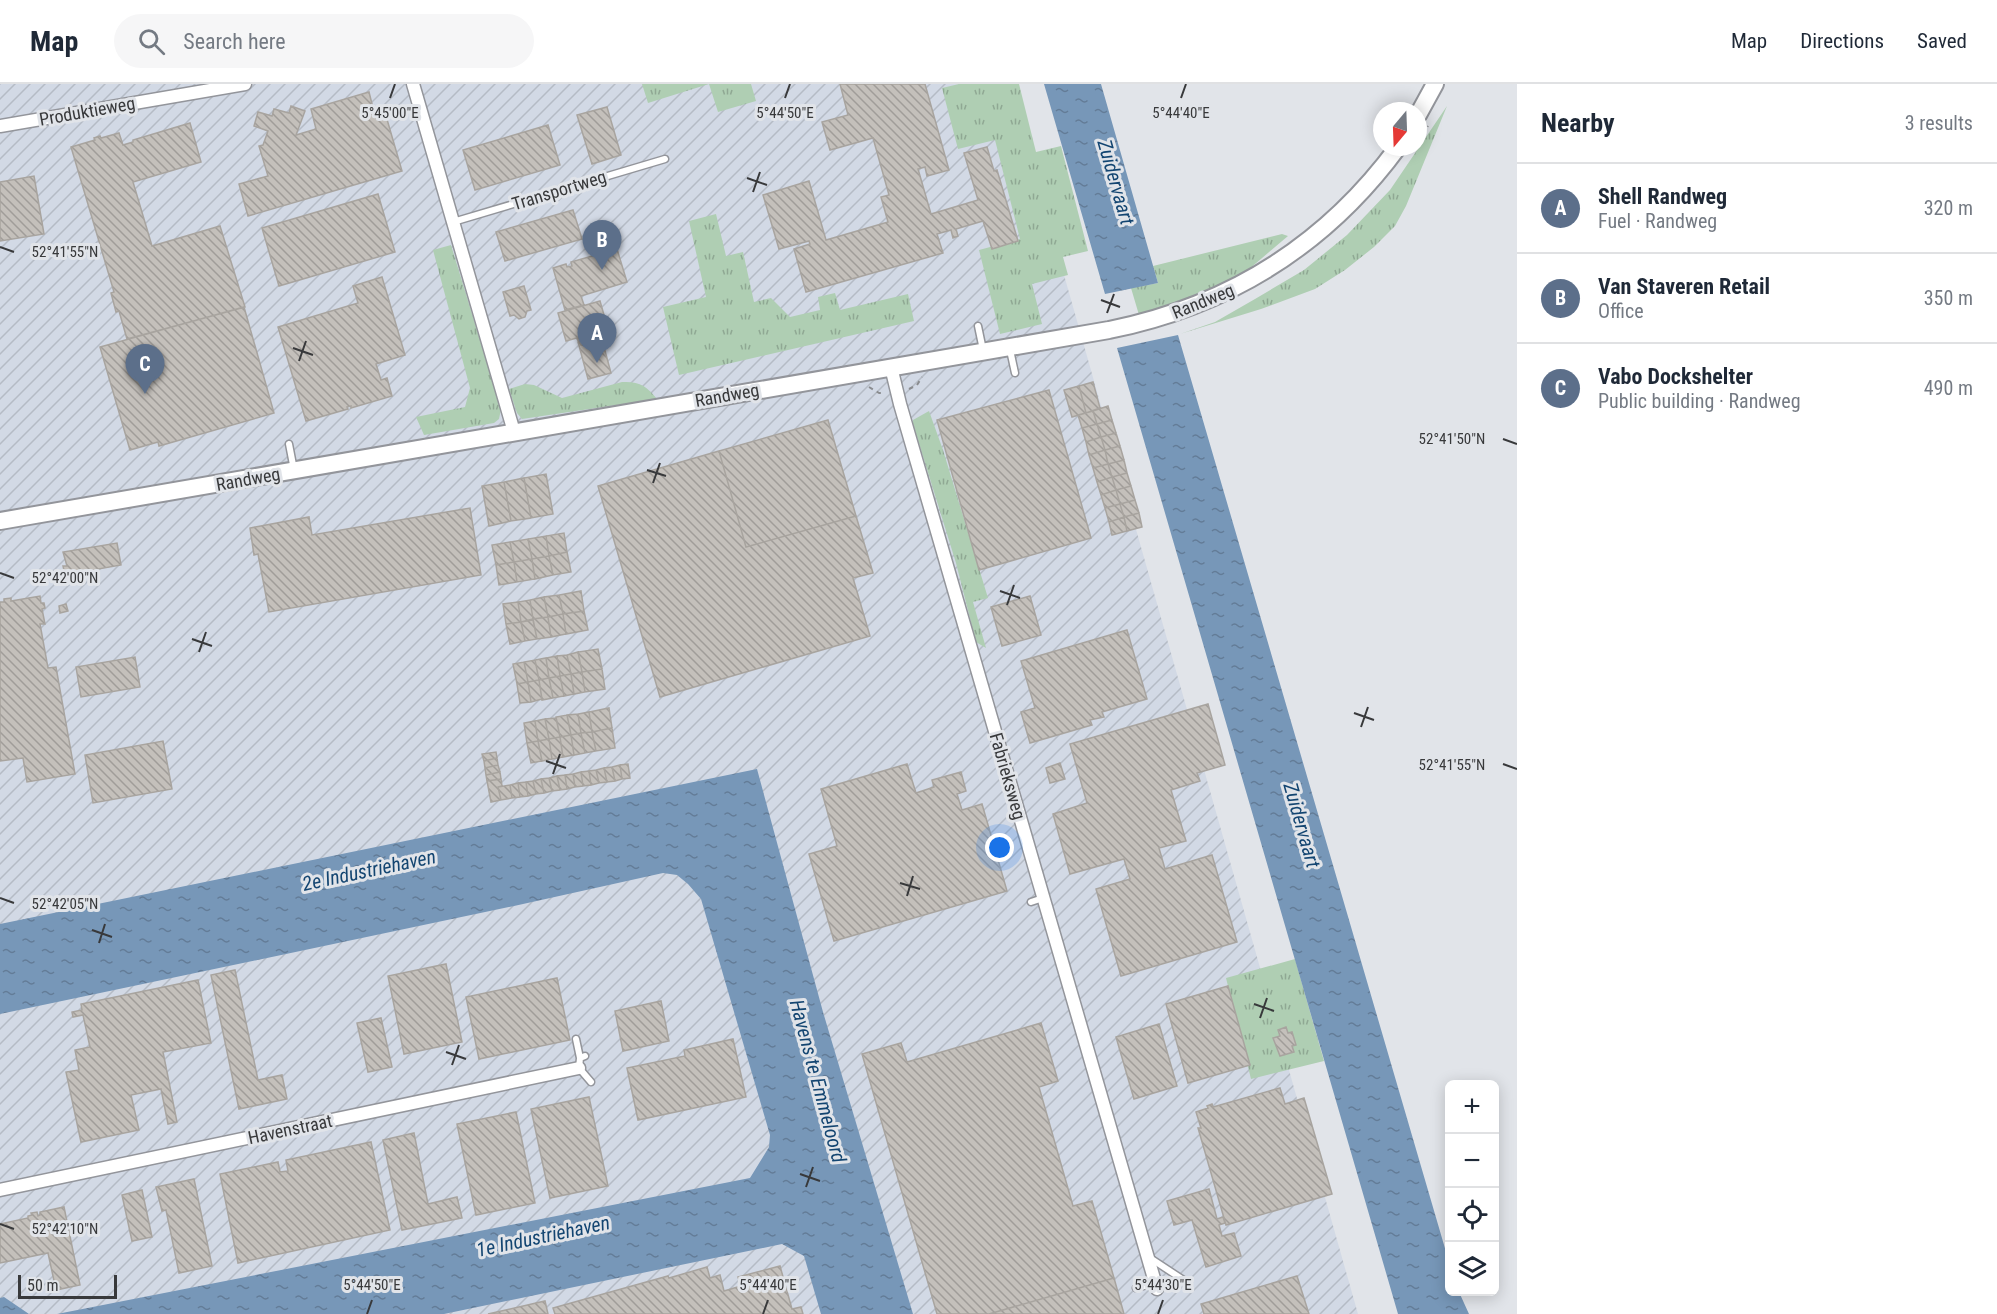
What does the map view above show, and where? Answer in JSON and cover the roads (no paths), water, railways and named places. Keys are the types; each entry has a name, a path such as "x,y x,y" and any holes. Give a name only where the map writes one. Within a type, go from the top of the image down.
{"street":[{"name":"Produktieweg","path":"0,126 245,84"},
{"path":"413,84 514,432"},
{"path":"1425,102 1435,84"},
{"name":"Randweg","path":"0,521 1109,330 1149,320 1189,308 1238,286 1291,254 1329,224 1365,187 1391,156"},
{"name":"Fabrieksweg","path":"891,367 1156,1286"},
{"name":"Havenstraat","path":"0,1190 582,1061"}],"lane":[{"name":"Transportweg","path":"453,222 665,159"},
{"path":"978,326 984,351"},
{"path":"1010,346 1016,373"},
{"path":"289,444 294,471"},
{"path":"1031,902 1043,898"},
{"path":"576,1039 591,1082"},
{"path":"1147,1256 1188,1283"},
{"path":"1136,1288 1156,1286"}],"water":[{"name":"Zuidervaart","path":"1044,84 1101,84 1158,283 1105,294"},
{"name":"Zuidervaart","path":"1178,335 1445,1248 1445,1296 1461,1296 1469,1314 1398,1314 1117,348"},
{"path":"757,769 823,1012 913,1314 821,1314 804,1256 782,1244 444,1314 57,1314 750,1178 769,1147 770,1135 701,899 677,875 663,873 0,1014 0,924"},
{"path":"4,1297 29,1314 0,1314 0,1298"}],"place":[{"name":"Van Staveren Retail","path":"602,270"},
{"name":"Shell Randweg","path":"597,363"},
{"name":"Vabo Dockshelter","path":"145,394"}],"water label":[{"name":"2e Industriehaven","path":"369,870"},
{"name":"Havens te Emmeloord","path":"818,1081"},
{"name":"1e Industriehaven","path":"543,1236"}]}
